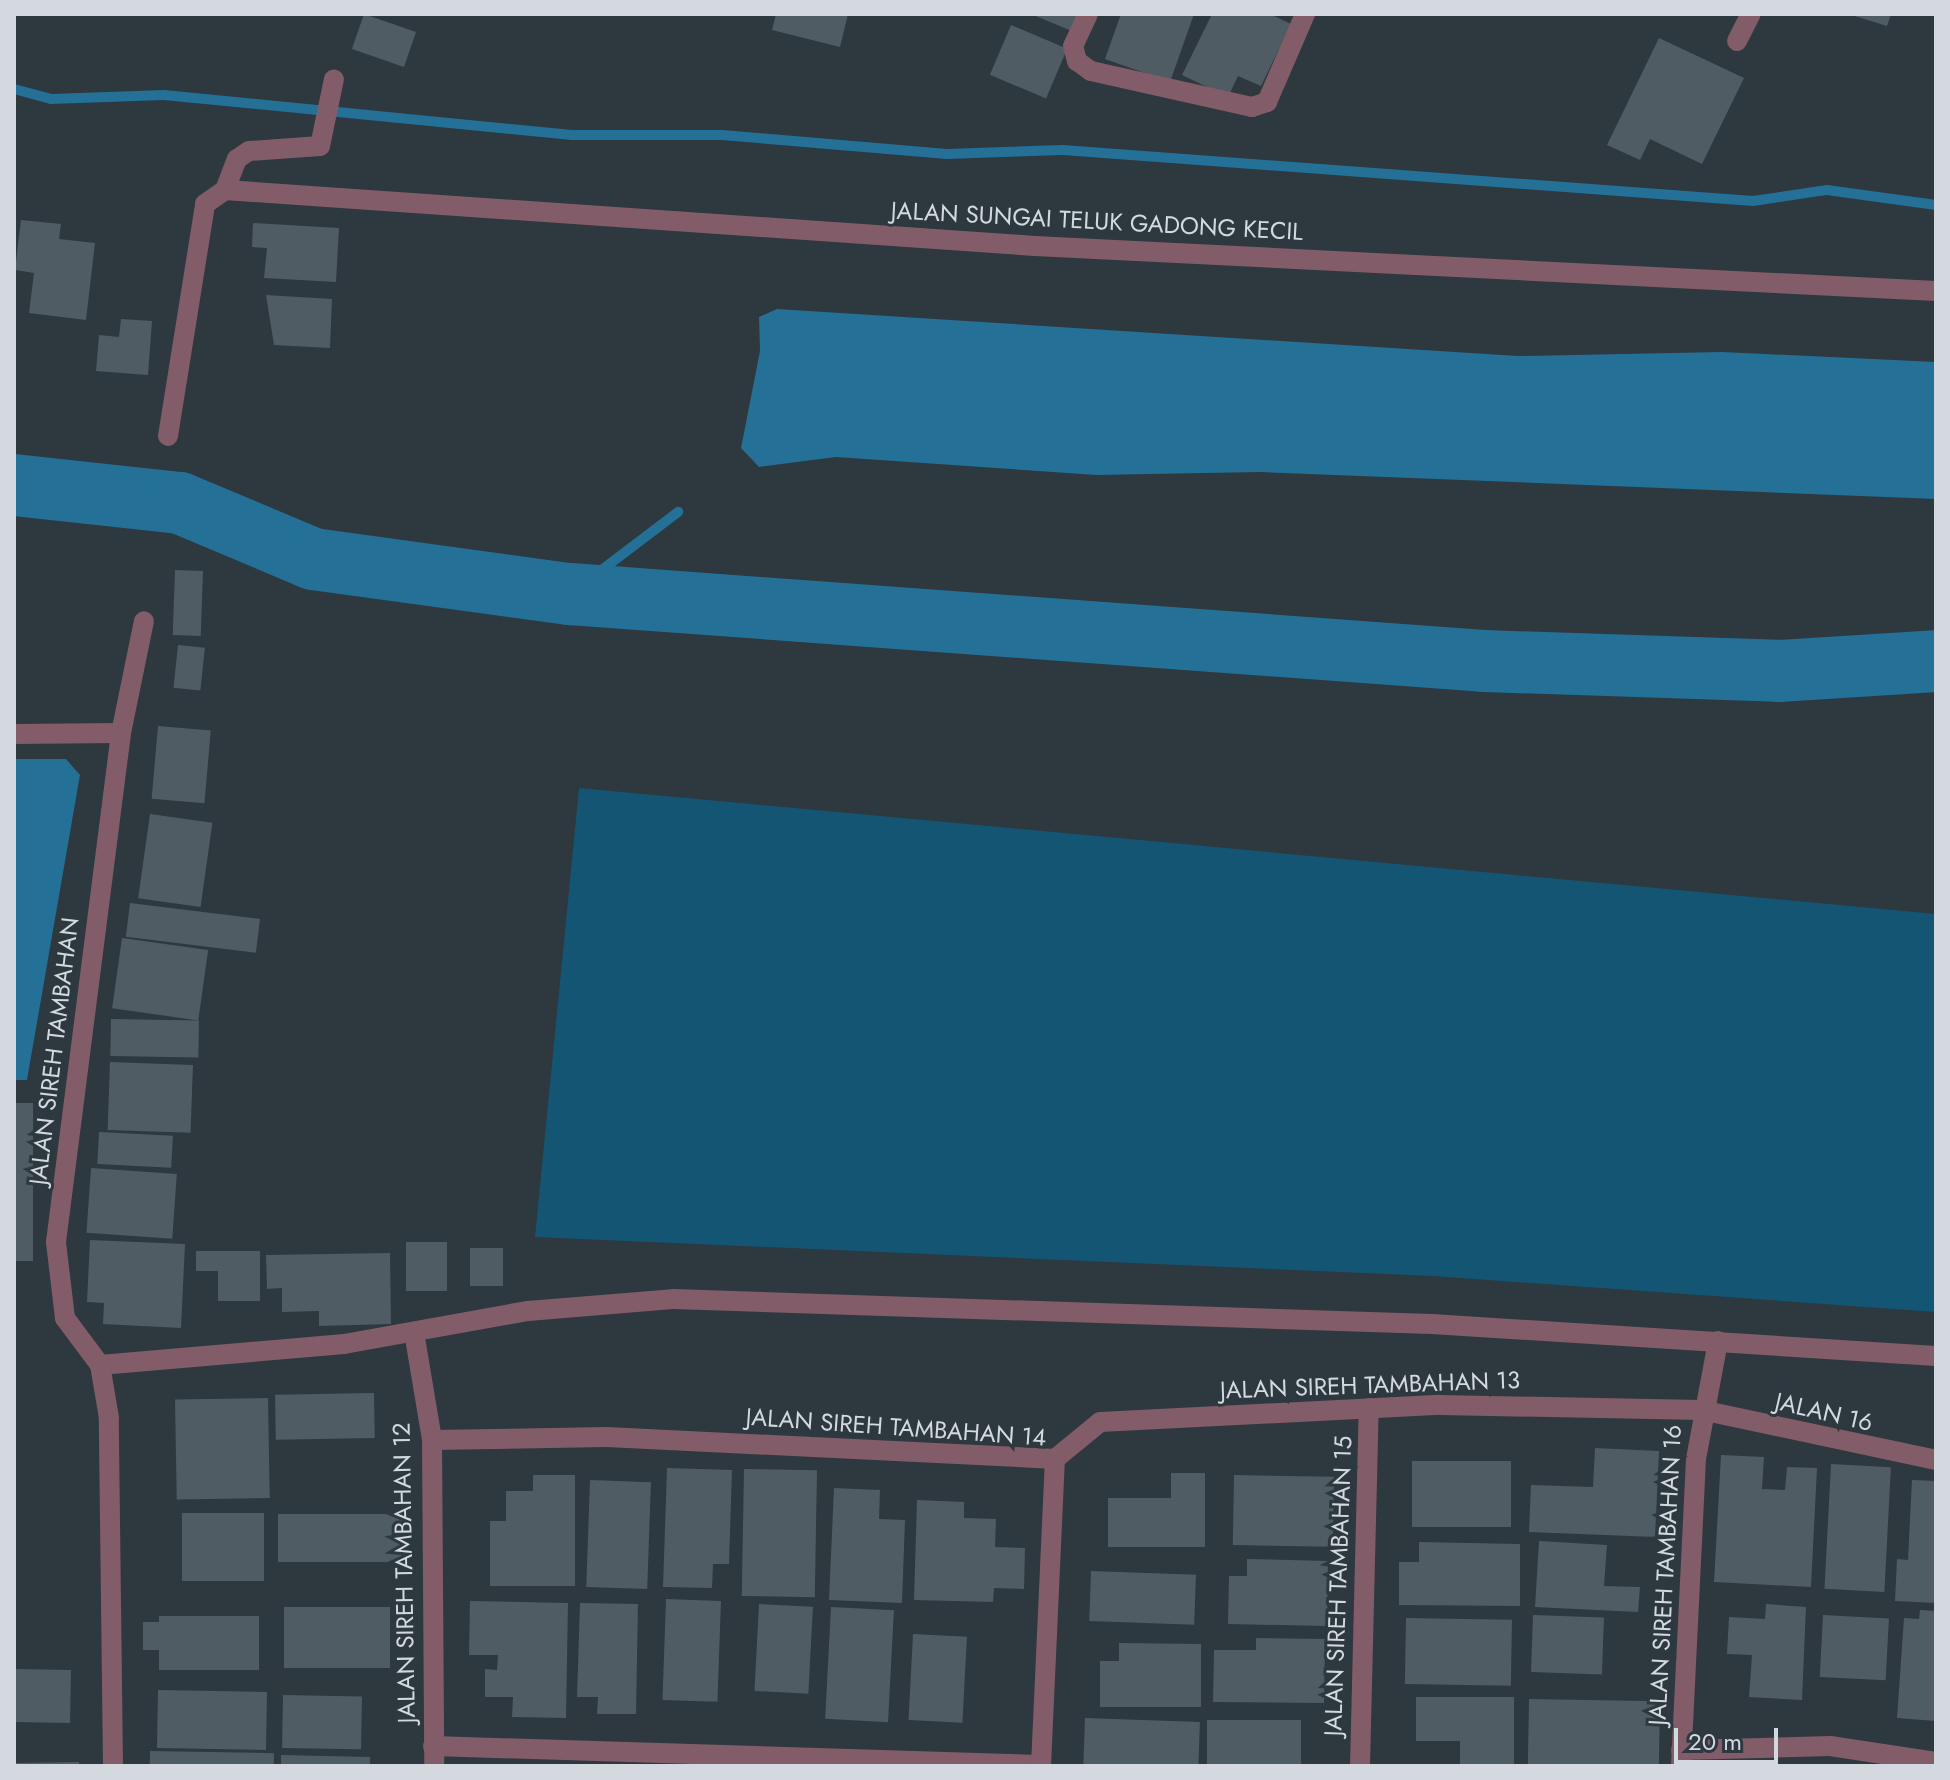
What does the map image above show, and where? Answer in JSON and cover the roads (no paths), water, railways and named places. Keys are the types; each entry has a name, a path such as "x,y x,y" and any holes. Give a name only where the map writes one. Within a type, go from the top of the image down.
{"street":[{"path":"1088,14 1073,46 1077,61 1091,71 1252,107 1272,95 1305,14"},
{"path":"1737,41 1751,14"},
{"path":"168,436 205,204 225,190 237,159 249,151 320,146 329,123 334,79"},
{"name":"JALAN SUNGAI TELUK GADONG KECIL","path":"225,190 256,188 1035,246 1936,291"},
{"name":"JALAN SIREH TAMBAHAN","path":"113,1766 109,1418 100,1365 65,1318 56,1242 121,733 144,621"},
{"path":"14,734 121,733"},
{"path":"100,1365 414,1332 528,1311 673,1299 1432,1324 1936,1356"},
{"name":"JALAN SIREH TAMBAHAN 12","path":"414,1332 432,1440 433,1756"},
{"name":"JALAN SIREH TAMBAHAN 16","path":"1681,1758 1701,1410 1718,1341"},
{"name":"JALAN SIREH TAMBAHAN 13","path":"1055,1459 1100,1422 1369,1408 1701,1410"},
{"name":"JALAN SIREH TAMBAHAN 15","path":"1360,1766 1369,1408"},
{"name":"JALAN 16","path":"1701,1410 1936,1460"},
{"name":"JALAN SIREH TAMBAHAN 14","path":"432,1440 607,1437 1055,1459 1041,1765"},
{"path":"1681,1758 1830,1746 1936,1762"},
{"path":"433,1756 1041,1765"}],"waterway":[{"path":"14,89 51,99 164,95 572,135 722,135 947,154 1063,150 1753,201 1827,190 1936,205"},
{"path":"14,485 180,503 313,559 570,594 1484,661 1778,671 1936,661"},
{"path":"570,594 678,512"}]}
